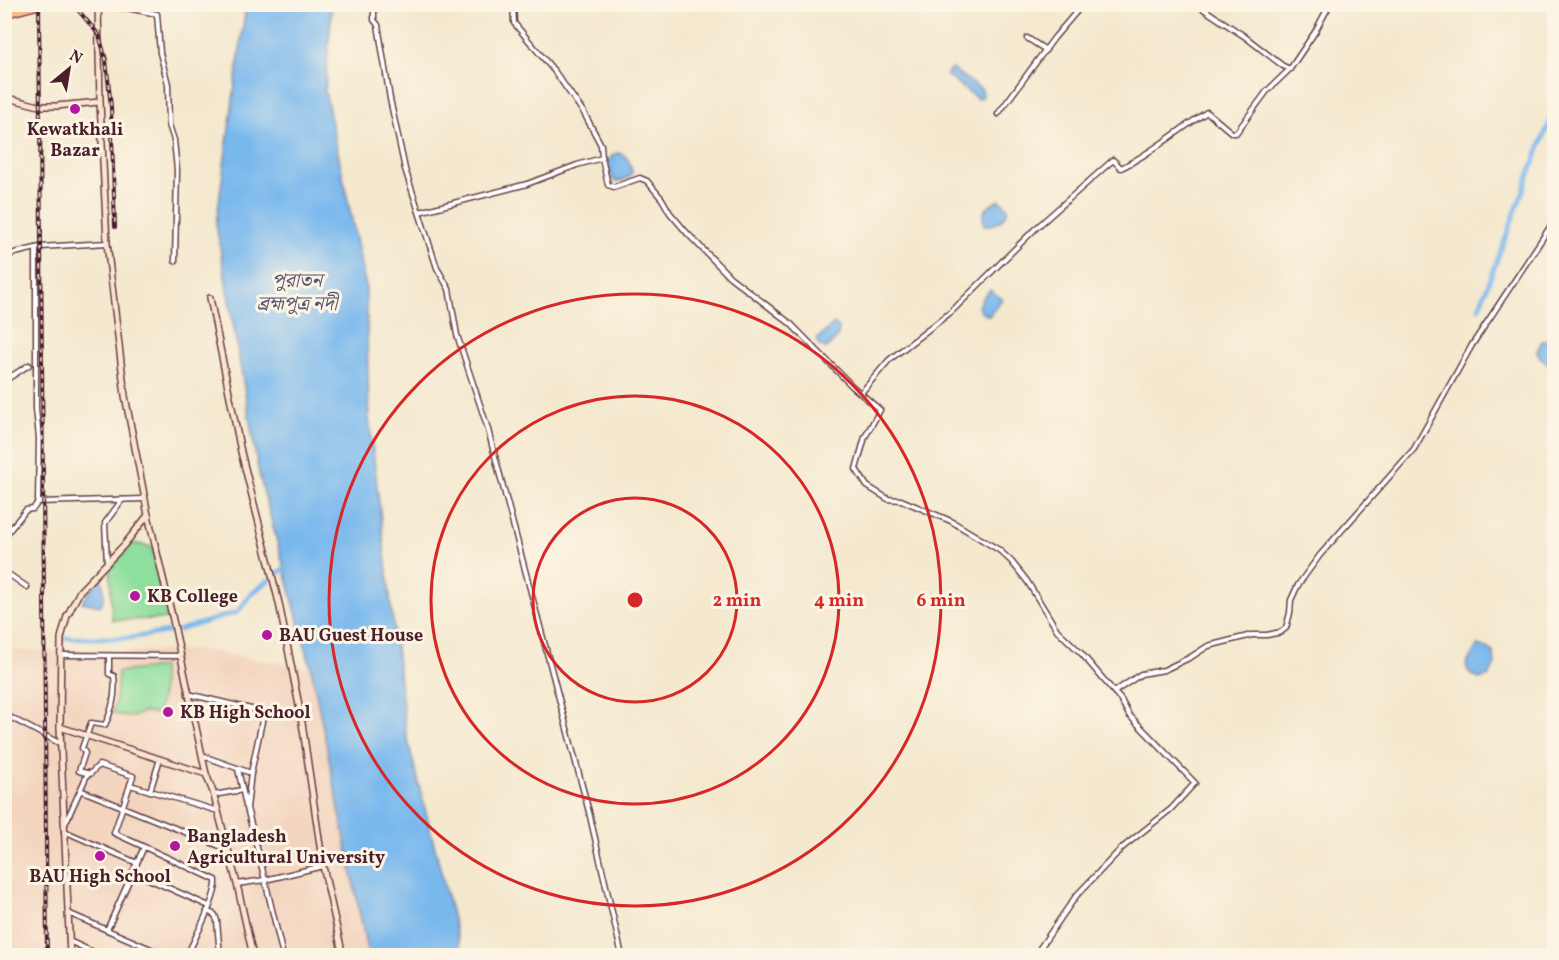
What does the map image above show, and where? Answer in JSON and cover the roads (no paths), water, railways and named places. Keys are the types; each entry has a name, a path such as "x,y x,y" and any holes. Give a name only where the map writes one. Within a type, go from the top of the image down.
{"highway":[{"path":"4,14 42,4"}],"street":[{"path":"374,4 374,20 378,25 390,99 405,169 437,268 449,289 457,335 487,426 589,812 622,956"},
{"path":"513,4 514,23 555,72 584,114 601,145 606,182 609,187 636,178 644,178 662,199 670,213 704,251 752,296 791,324 880,410 871,424 856,470 867,486 888,499 901,500 951,521 999,550 1027,581 1057,630 1081,653 1121,700 1129,716 1196,783 1171,809 1122,848 1076,896 1038,951"},
{"path":"998,114 1054,38 1083,4"},
{"path":"1196,4 1290,69"},
{"path":"861,393 889,360 951,312 1035,230 1113,160 1121,168 1141,159 1207,112 1232,133 1236,133 1267,91 1290,69 1315,32 1330,4"},
{"path":"176,261 177,170 174,140 169,125 168,84 160,53 157,14 136,9 98,6 107,243 125,396 144,499 206,774 228,849 253,956"},
{"path":"1027,38 1046,50"},
{"path":"4,97 39,106 100,102"},
{"path":"419,212 527,184 602,158"},
{"path":"1114,692 1142,674 1164,670 1208,646 1252,635 1281,632 1286,628 1291,600 1298,585 1320,555 1414,449 1472,345 1554,221"},
{"path":"5,251 11,254 36,248 107,243"},
{"path":"4,537 26,510 33,509 38,502 36,248"},
{"path":"210,298 241,452 279,603 301,716 323,866 343,956"},
{"path":"4,381 29,365"},
{"path":"38,502 144,499"},
{"path":"106,564 105,523 122,500"},
{"path":"70,956 60,727 60,655 64,626 76,597 85,585 148,515"},
{"path":"4,571 27,587"},
{"path":"60,655 181,657"},
{"path":"88,773 79,771 84,753 82,747 91,723 105,725 112,711 115,680 113,675 109,674 109,656"},
{"path":"188,694 264,712 251,773 247,808"},
{"path":"4,714 61,744"},
{"path":"60,727 206,774"},
{"path":"202,756 251,773"},
{"path":"150,791 160,759"},
{"path":"64,828 88,773 99,765 133,776 114,833 216,880 217,886 187,956"},
{"path":"238,768 283,956"},
{"path":"130,785 218,811"},
{"path":"80,790 228,849"},
{"path":"214,795 242,790"},
{"path":"64,828 137,863"},
{"path":"107,930 144,847"},
{"path":"237,884 265,880 323,866"},
{"path":"133,872 208,908 217,921 220,956"},
{"path":"68,913 167,956"},
{"path":"69,941 102,956"}],"water":[{"name":"পুরাতন ব্রহ্মপুত্র নদী","path":"246,5 332,5 325,91 366,287 369,417 406,733 462,955 368,955 311,668 259,474 216,224"},
{"path":"952,69 982,90 983,96 978,99 947,76 948,71"},
{"path":"617,153 626,157 632,173 628,178 617,182 612,179 608,164 612,155"},
{"path":"1000,200 1008,208 1007,212 996,223 984,225 984,212 991,204"},
{"path":"990,290 1002,299 989,316 981,312 978,307"},
{"path":"834,324 839,328 836,340 826,348 819,346 817,339"},
{"path":"1549,336 1554,341 1554,359 1549,365 1537,351 1542,341 1547,340"},
{"path":"101,577 104,596 100,606 82,602"},
{"path":"1477,646 1488,648 1493,652 1495,664 1489,676 1479,679 1469,673 1466,665"}],"waterway":[{"path":"1479,308 1554,114"},
{"path":"275,576 289,564"},
{"path":"179,630 238,612 250,595 269,580"},
{"path":"66,638 129,638 174,631"}],"railway":[{"path":"39,4 47,956"},
{"path":"73,4 99,35 106,60 111,107 115,227"}],"place":[{"name":"Kewatkhali Bazar","path":"75,109"},
{"name":"KB College","path":"135,596"},
{"name":"BAU Guest House","path":"267,635"},
{"name":"KB High School","path":"168,712"},
{"name":"Bangladesh Agricultural University","path":"175,846"},
{"name":"BAU High School","path":"100,856"}]}
